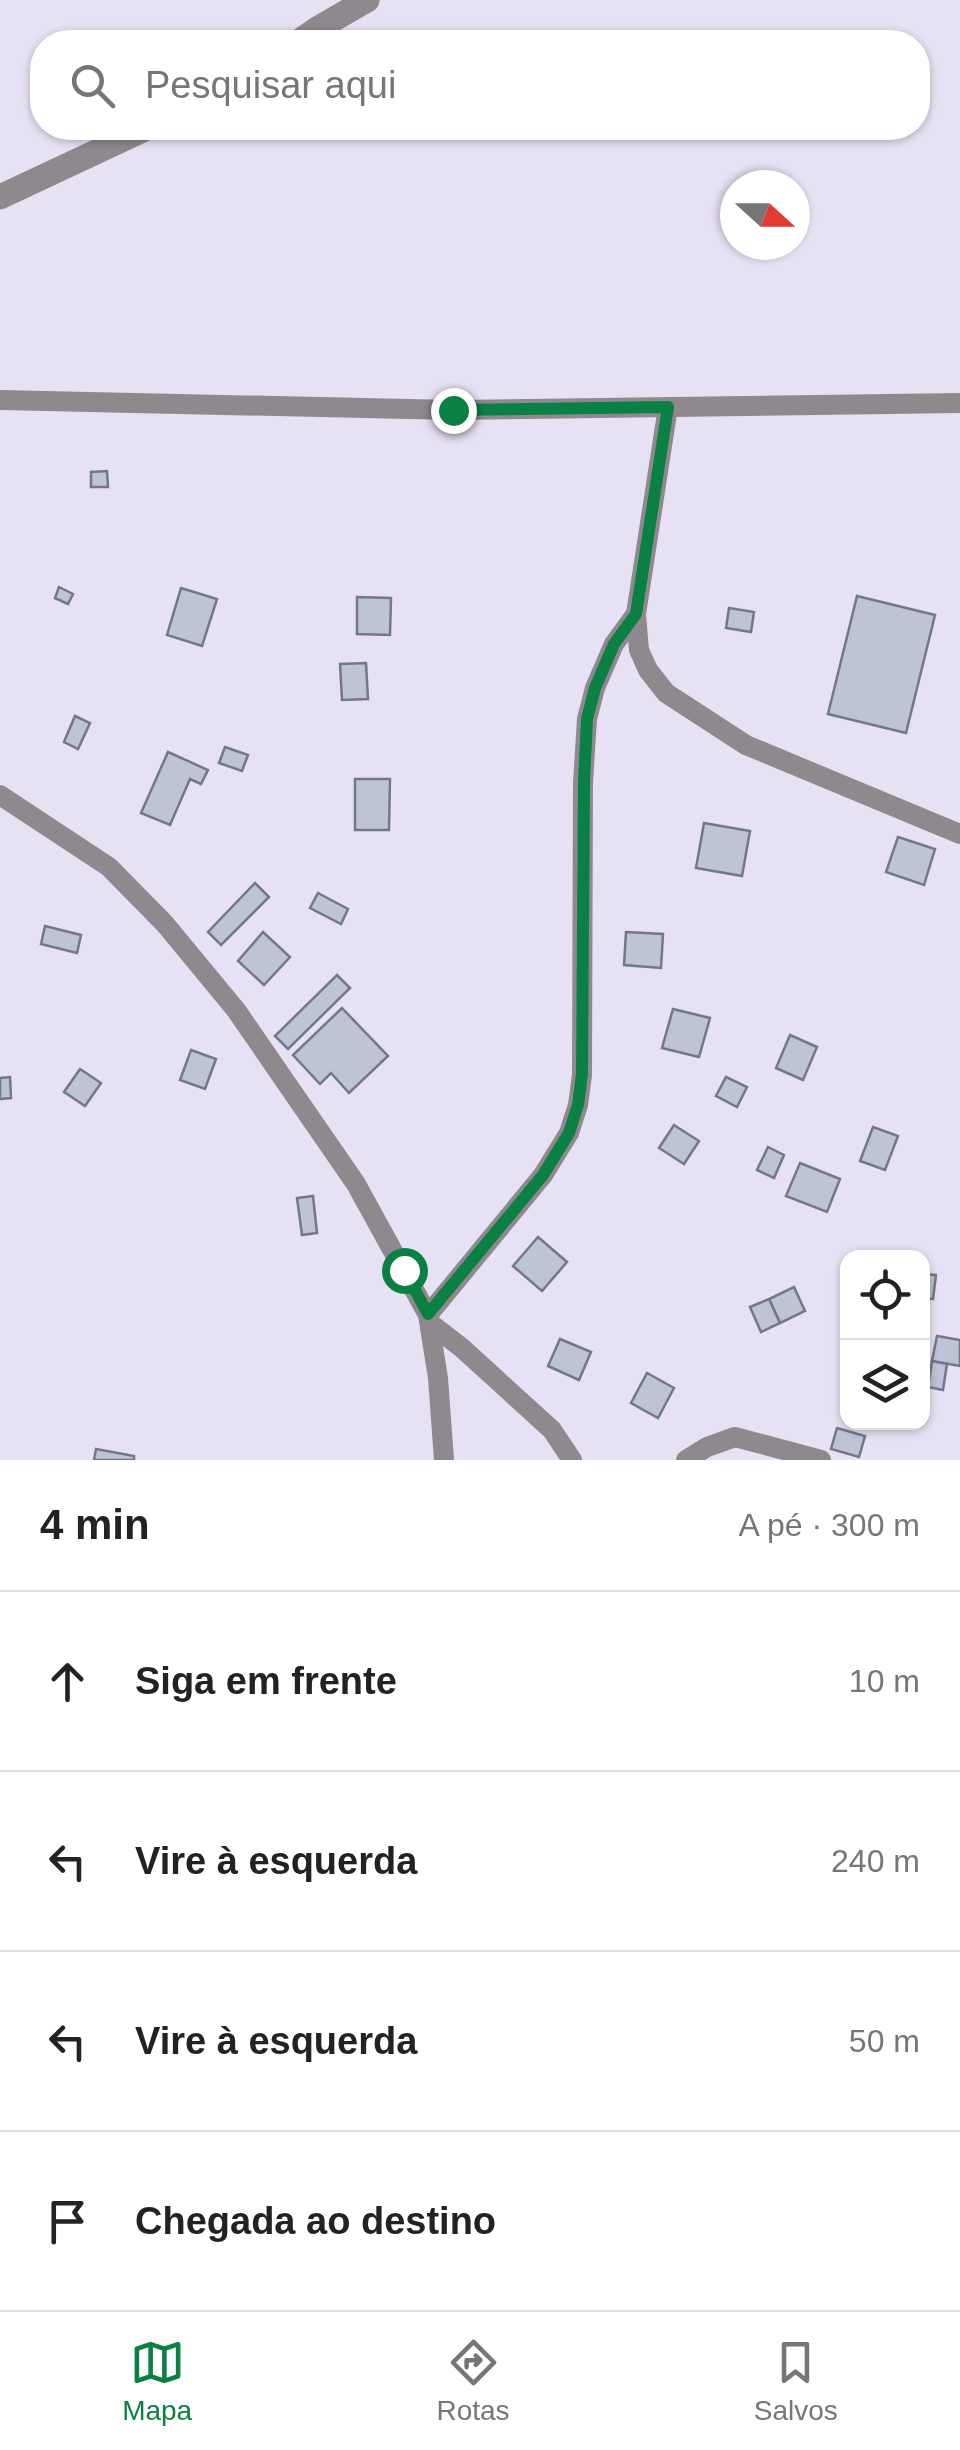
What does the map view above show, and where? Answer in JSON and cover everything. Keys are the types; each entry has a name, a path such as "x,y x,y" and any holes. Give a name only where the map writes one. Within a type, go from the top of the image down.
{"street":[{"path":"316,30 367,0"},
{"path":"0,198 122,140"},
{"path":"0,400 453,410 960,403"},
{"path":"668,407 636,614 639,650 648,670 666,692 746,745 960,834"},
{"path":"444,1460 430,1319 543,1175 574,1119 582,1074 587,719 614,644 636,614"},
{"path":"0,796 109,868 165,924 224,995 356,1184 430,1319 552,1430 572,1460"},
{"path":"686,1460 707,1447 736,1437 822,1460"}],"building":[{"path":"107,471 108,487 91,487 91,472"},
{"path":"59,587 73,594 68,604 55,598"},
{"path":"181,588 217,599 202,646 167,635"},
{"path":"857,596 935,615 906,733 828,714"},
{"path":"357,597 391,598 390,635 357,634"},
{"path":"729,608 754,612 751,632 726,628"},
{"path":"366,663 368,699 342,700 340,664"},
{"path":"75,716 90,723 78,749 64,742"},
{"path":"225,747 248,755 242,771 219,763"},
{"path":"168,752 208,770 201,784 190,779 170,825 141,813"},
{"path":"355,779 390,779 389,830 355,830"},
{"path":"704,823 750,831 742,876 696,868"},
{"path":"898,837 935,849 924,885 886,872"},
{"path":"255,883 269,897 221,945 208,932"},
{"path":"318,893 348,909 341,924 310,908"},
{"path":"45,926 81,935 77,953 41,944"},
{"path":"263,932 290,957 264,985 238,961"},
{"path":"626,932 663,934 661,968 624,965"},
{"path":"337,975 350,988 288,1049 275,1036"},
{"path":"342,1008 388,1056 349,1093 331,1073 320,1084 293,1055"},
{"path":"673,1009 710,1018 699,1057 662,1048"},
{"path":"790,1035 817,1047 803,1080 776,1068"},
{"path":"191,1050 216,1059 205,1089 180,1080"},
{"path":"80,1069 101,1083 85,1106 64,1092"},
{"path":"10,1077 11,1098 0,1099 0,1078"},
{"path":"726,1077 747,1087 737,1107 716,1096"},
{"path":"674,1125 699,1141 684,1164 659,1148"},
{"path":"873,1127 898,1136 885,1170 860,1161"},
{"path":"768,1147 784,1155 774,1178 757,1170"},
{"path":"800,1163 840,1179 827,1212 786,1196"},
{"path":"313,1196 317,1233 302,1235 297,1198"},
{"path":"538,1237 567,1262 542,1291 513,1266"},
{"path":"930,1275 936,1275 930,1299"},
{"path":"794,1287 805,1311 780,1323 769,1299"},
{"path":"769,1299 780,1323 761,1332 750,1307"},
{"path":"937,1336 960,1340 960,1366 932,1361"},
{"path":"560,1339 591,1352 579,1380 548,1366"},
{"path":"932,1361 947,1364 943,1390 930,1387"},
{"path":"647,1373 674,1388 658,1418 631,1403"},
{"path":"837,1428 865,1436 859,1457 831,1449"},
{"path":"96,1449 134,1456 134,1460 94,1460"}],"route":[{"path":"404,1270 428,1314 543,1175 569,1133 578,1105 582,1074 587,719 614,644 636,614 668,407 453,410"}]}
